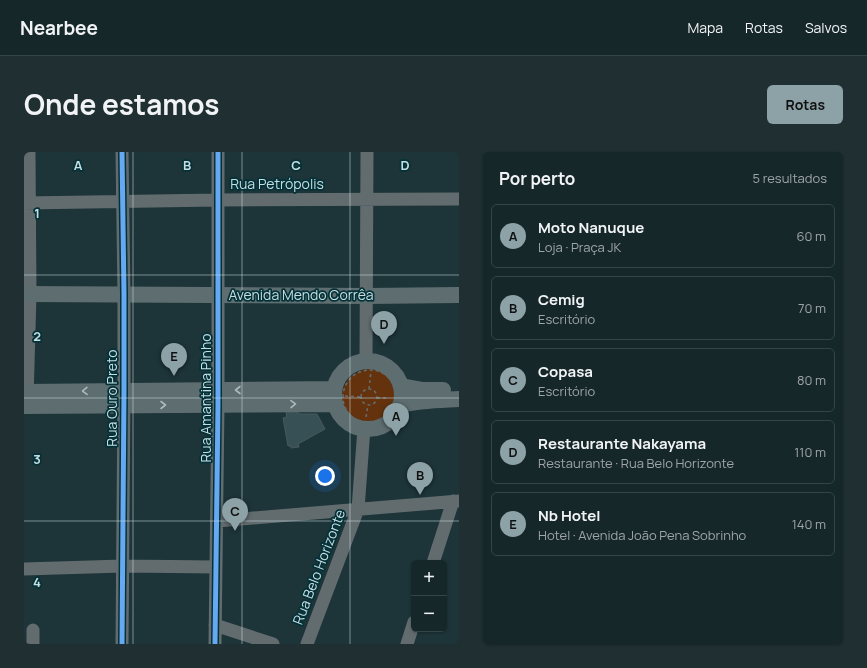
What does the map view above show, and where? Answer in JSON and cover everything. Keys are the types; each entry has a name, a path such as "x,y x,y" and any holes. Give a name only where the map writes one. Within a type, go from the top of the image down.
{"main road":[{"name":"Avenida Mendo Corrêa","path":"27,294 366,296 459,295"},
{"path":"376,361 392,370 401,386 402,396 400,405 396,414 386,423 373,428 365,423 353,425 344,419 336,396 339,376 347,368 356,363 369,365 376,361"},
{"path":"401,386 423,390 459,389"},
{"path":"26,399 336,396"},
{"path":"400,405 429,400 459,400"}],"street":[{"path":"26,399 26,203 29,152"},
{"name":"Rua Ouro Preto","path":"122,152 124,294 122,644"},
{"name":"Rua Amantina Pinho","path":"215,644 218,397 218,152"},
{"path":"367,152 366,296 369,365"},
{"name":"Rua Petrópolis","path":"26,203 218,200 459,199"},
{"name":"Rua Belo Horizonte","path":"307,644 358,509 365,423"},
{"path":"217,521 456,501 434,560"},
{"path":"24,568 123,566 216,567"},
{"path":"215,625 273,644"},
{"path":"33,630 33,644"},
{"path":"407,644 411,631"}],"path":[{"path":"369,365 369,389"},
{"path":"336,396 342,400 347,412 355,421 362,424 376,424 384,421 390,416 395,409 397,401 395,386 391,379 385,374 376,371 369,365"},
{"path":"336,396 343,392 351,377 359,372 368,370 369,365"},
{"path":"369,389 374,390 377,395 377,400 373,404 368,405 363,402 361,398 364,390 369,389"},
{"path":"336,396 361,398"},
{"path":"365,423 368,405"}],"shaded area":[{"path":"370,369 381,371 390,377 396,386 398,397 396,408 390,417 381,423 370,425 359,423 350,417 344,408 342,397 344,386 350,377 359,371"}],"building":[{"path":"294,410 300,414 317,414 325,429 298,444 299,447 291,448 291,446 288,446 283,418 287,417 286,412"}],"cycle path":[{"path":"122,152 124,294 122,644"},
{"path":"215,644 218,405 218,152"}],"place":[{"name":"Restaurante Nakayama","path":"384,344"},
{"name":"Nb Hotel","path":"174,376"},
{"name":"Moto Nanuque","path":"396,436"},
{"name":"Cemig","path":"420,495"},
{"name":"Copasa","path":"235,531"}]}
